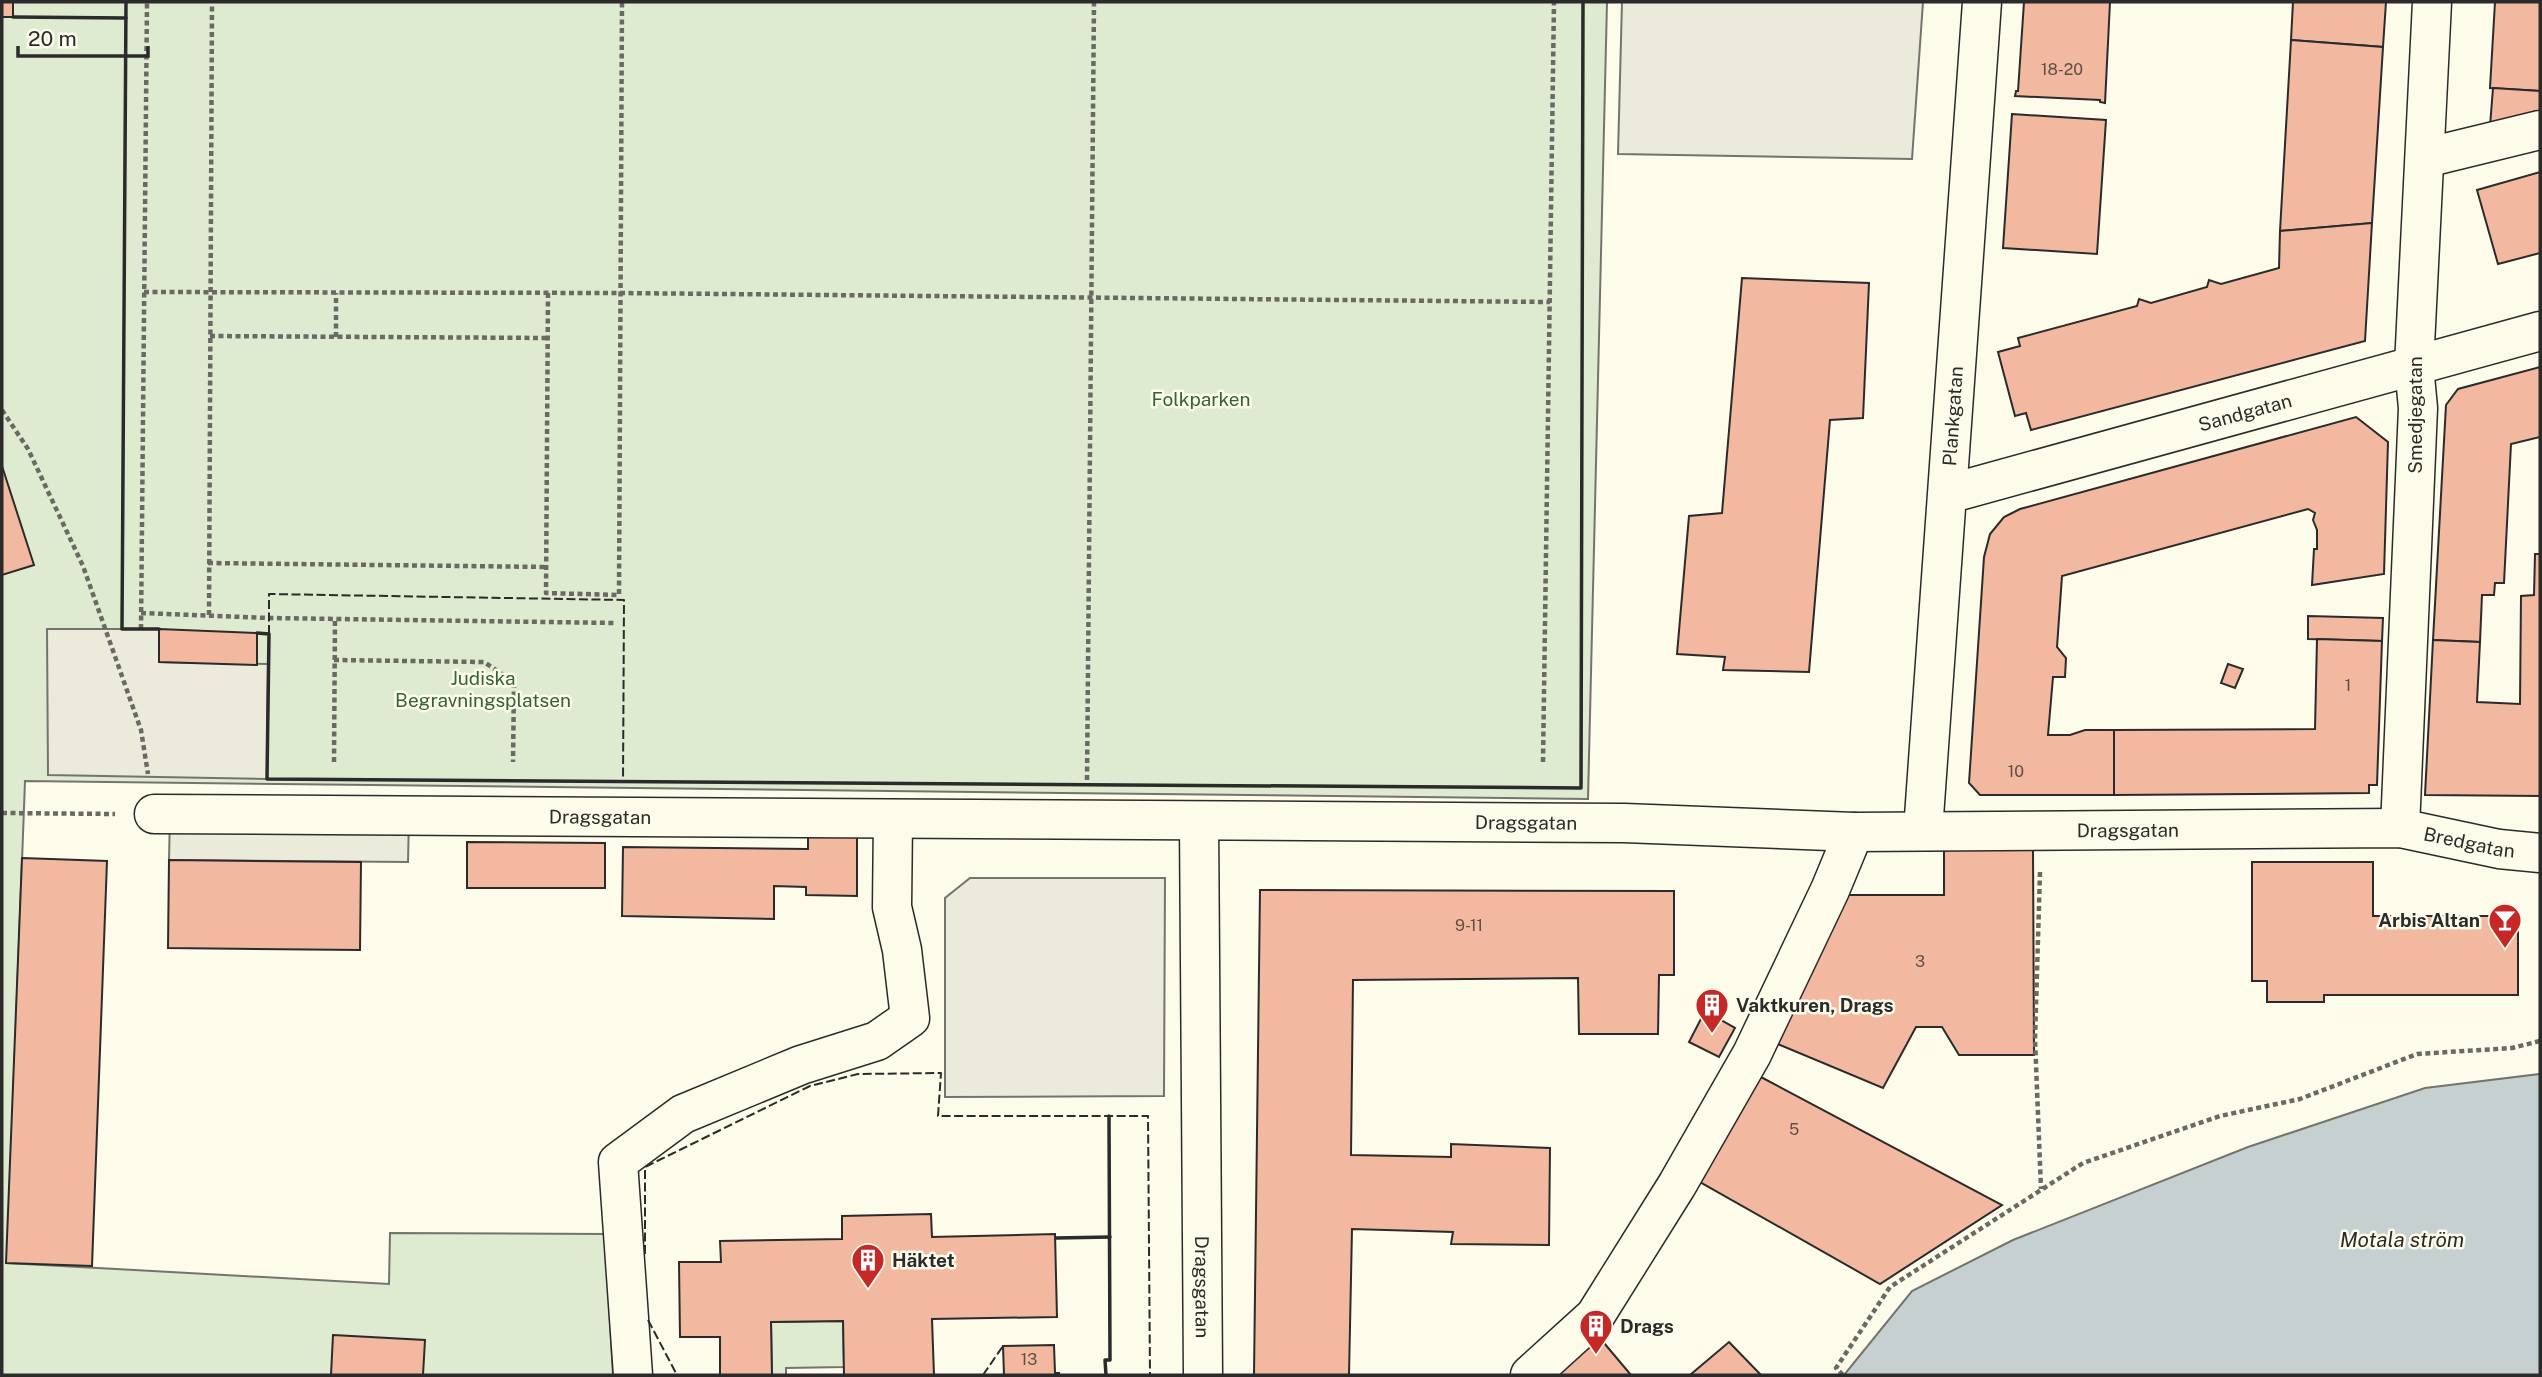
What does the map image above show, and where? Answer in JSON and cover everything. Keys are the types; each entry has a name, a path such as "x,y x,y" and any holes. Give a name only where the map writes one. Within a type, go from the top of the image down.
{"street":[{"name":"Plankgatan","path":"1923,831 1982,2"},
{"name":"Smedjegatan","path":"2400,828 2418,408 2414,366 2432,2"},
{"path":"2425,158 2540,130"},
{"name":"Sandgatan","path":"1948,494 2540,331"},
{"name":"Dragsgatan","path":"154,814 1625,823 1854,832 2400,828"},
{"path":"633,1375 629,1282 618,1163 683,1114 801,1065 877,1041 909,1018 902,950 891,907 893,818"},
{"name":"Dragsgatan","path":"1199,821 1203,1375"},
{"name":"Bredgatan","path":"2400,828 2499,849 2540,853"},
{"path":"1530,1375 1595,1317 1678,1185 1752,1054 1830,890 1854,832"}],"path":[{"path":"141,629 147,2"},
{"path":"209,615 212,2"},
{"path":"548,292 546,593 619,596 622,2"},
{"path":"1087,785 1094,2"},
{"path":"1543,762 1554,2"},
{"path":"144,292 620,292 1550,302"},
{"path":"335,337 336,292"},
{"path":"210,336 548,338"},
{"path":"2,410 28,449 83,566 141,730 154,814 2,813"},
{"path":"208,563 547,567"},
{"path":"141,613 615,623"},
{"path":"334,762 335,619"},
{"path":"334,660 484,662 514,682 513,762"},
{"path":"2041,831 2035,1039 2041,1190"},
{"path":"1843,1375 1836,1367 1890,1287 2083,1163 2220,1116 2300,1099 2417,1054 2512,1048 2540,1041"}],"green space":[{"name":"Folkparken","path":"2,2 1607,2 1588,799 25,781 7,1263 389,1284 390,1233 605,1234 613,1375 2,1375"},
{"path":"843,1321 844,1367 786,1368 786,1375 772,1375 771,1322"}],"shaded area":[{"path":"1622,2 1923,2 1912,159 1618,154"},
{"path":"47,629 159,629 159,662 268,664 267,779 48,775"},
{"path":"170,814 409,816 408,862 169,860"},
{"path":"970,878 1165,878 1164,1096 945,1097 945,898"}],"water":[{"name":"Motala ström","path":"2540,1074 2540,1375 1844,1375 1912,1291 2013,1240 2248,1147 2425,1088"}],"building":[{"path":"2,2 13,2 13,17 2,17"},
{"path":"2024,2 2110,2 2105,103 2100,100 2015,96 2018,91"},
{"path":"2293,2 2386,2 2383,47 2291,40"},
{"path":"2495,2 2540,2 2540,91 2490,88"},
{"path":"2291,40 2383,47 2372,223 2280,231"},
{"path":"2493,88 2540,91 2540,121 2490,126"},
{"path":"2012,114 2106,120 2097,254 2003,248"},
{"path":"2540,172 2540,253 2498,264 2477,190"},
{"path":"2372,223 2365,341 2031,430 2026,413 2015,416 1998,352 2020,346 2018,338 2137,306 2139,299 2151,303 2207,287 2209,280 2221,284 2279,268 2280,231"},
{"path":"1742,278 1869,283 1863,418 1830,420 1809,672 1723,670 1725,657 1677,654 1689,516 1722,513"},
{"path":"2540,367 2540,437 2511,444 2504,583 2495,583 2494,595 2482,595 2480,642 2433,640 2446,405 2458,389"},
{"path":"2356,417 2388,442 2384,574 2312,585 2317,530 2313,520 2315,513 2308,509 2062,576 2057,647 2066,658 2065,677 2053,677 2048,735 2070,735 2085,730 2114,730 2114,795 1980,795 1969,783 1984,557 1990,534 2004,517 2020,509"},
{"path":"2,466 34,565 2,575"},
{"path":"2535,554 2540,554 2540,796 2425,795 2433,640 2480,642 2477,702 2520,704 2521,596 2534,595"},
{"path":"2308,616 2383,618 2382,641 2308,639"},
{"path":"159,629 257,633 257,665 159,662"},
{"path":"2317,639 2382,641 2377,785 2369,785 2369,793 2114,795 2114,730 2315,729"},
{"path":"2228,664 2243,669 2235,688 2221,683"},
{"path":"808,834 857,834 857,896 806,895 806,887 774,886 774,919 622,916 623,847 808,849"},
{"path":"467,842 605,843 605,888 467,888"},
{"path":"1944,848 2033,848 2034,1055 1959,1055 1942,1027 1916,1027 1883,1088 1773,1042 1835,895 1944,895"},
{"path":"22,858 107,861 92,1266 6,1263"},
{"path":"169,860 361,862 360,950 168,948"},
{"path":"2252,862 2373,862 2373,916 2518,916 2518,995 2324,995 2324,1002 2267,1002 2267,981 2252,981"},
{"path":"1260,890 1674,891 1674,975 1659,975 1658,1034 1579,1034 1578,978 1353,980 1351,1155 1451,1157 1451,1144 1550,1148 1549,1245 1451,1244 1453,1232 1352,1229 1349,1375 1254,1375"},
{"name":"Vaktkuren, Drags","path":"1705,1011 1735,1028 1719,1057 1689,1042"},
{"path":"1759,1076 2002,1205 1880,1284 1700,1182"},
{"name":"Häktet","path":"931,1214 932,1237 1055,1234 1057,1317 932,1319 934,1375 844,1375 843,1321 771,1322 772,1375 720,1375 720,1337 680,1337 679,1262 721,1262 720,1241 842,1239 842,1216"},
{"path":"333,1335 425,1340 423,1375 331,1375"},
{"name":"Drags","path":"1599,1337 1631,1375 1554,1375"},
{"name":"Drags","path":"1729,1342 1761,1375 1690,1375"},
{"path":"1054,1345 1055,1373 1059,1375 1004,1375 1003,1346"}],"fence":[{"path":"269,634 269,594 624,600 623,782"},
{"path":"645,1254 645,1167 810,1086 858,1074 941,1073 938,1116 1148,1116 1150,1375"},
{"path":"648,1320 677,1375"},
{"path":"983,1375 1003,1346"}],"wall":[{"path":"126,2 122,629 159,629"},
{"path":"257,633 269,634 267,779 1581,788 1583,2"},
{"path":"13,17 126,18"},
{"path":"1106,1375 1105,1360 1110,1360 1109,1116"},
{"path":"1056,1238 1110,1237"}],"place":[{"name":"Arbis Altan","path":"2505,950"},
{"name":"Vaktkuren, Drags","path":"1712,1035"},
{"name":"Häktet","path":"868,1290"},
{"name":"Drags","path":"1596,1356"}],"park label":[{"name":"Judiska Begravningsplatsen","path":"483,689"}]}
